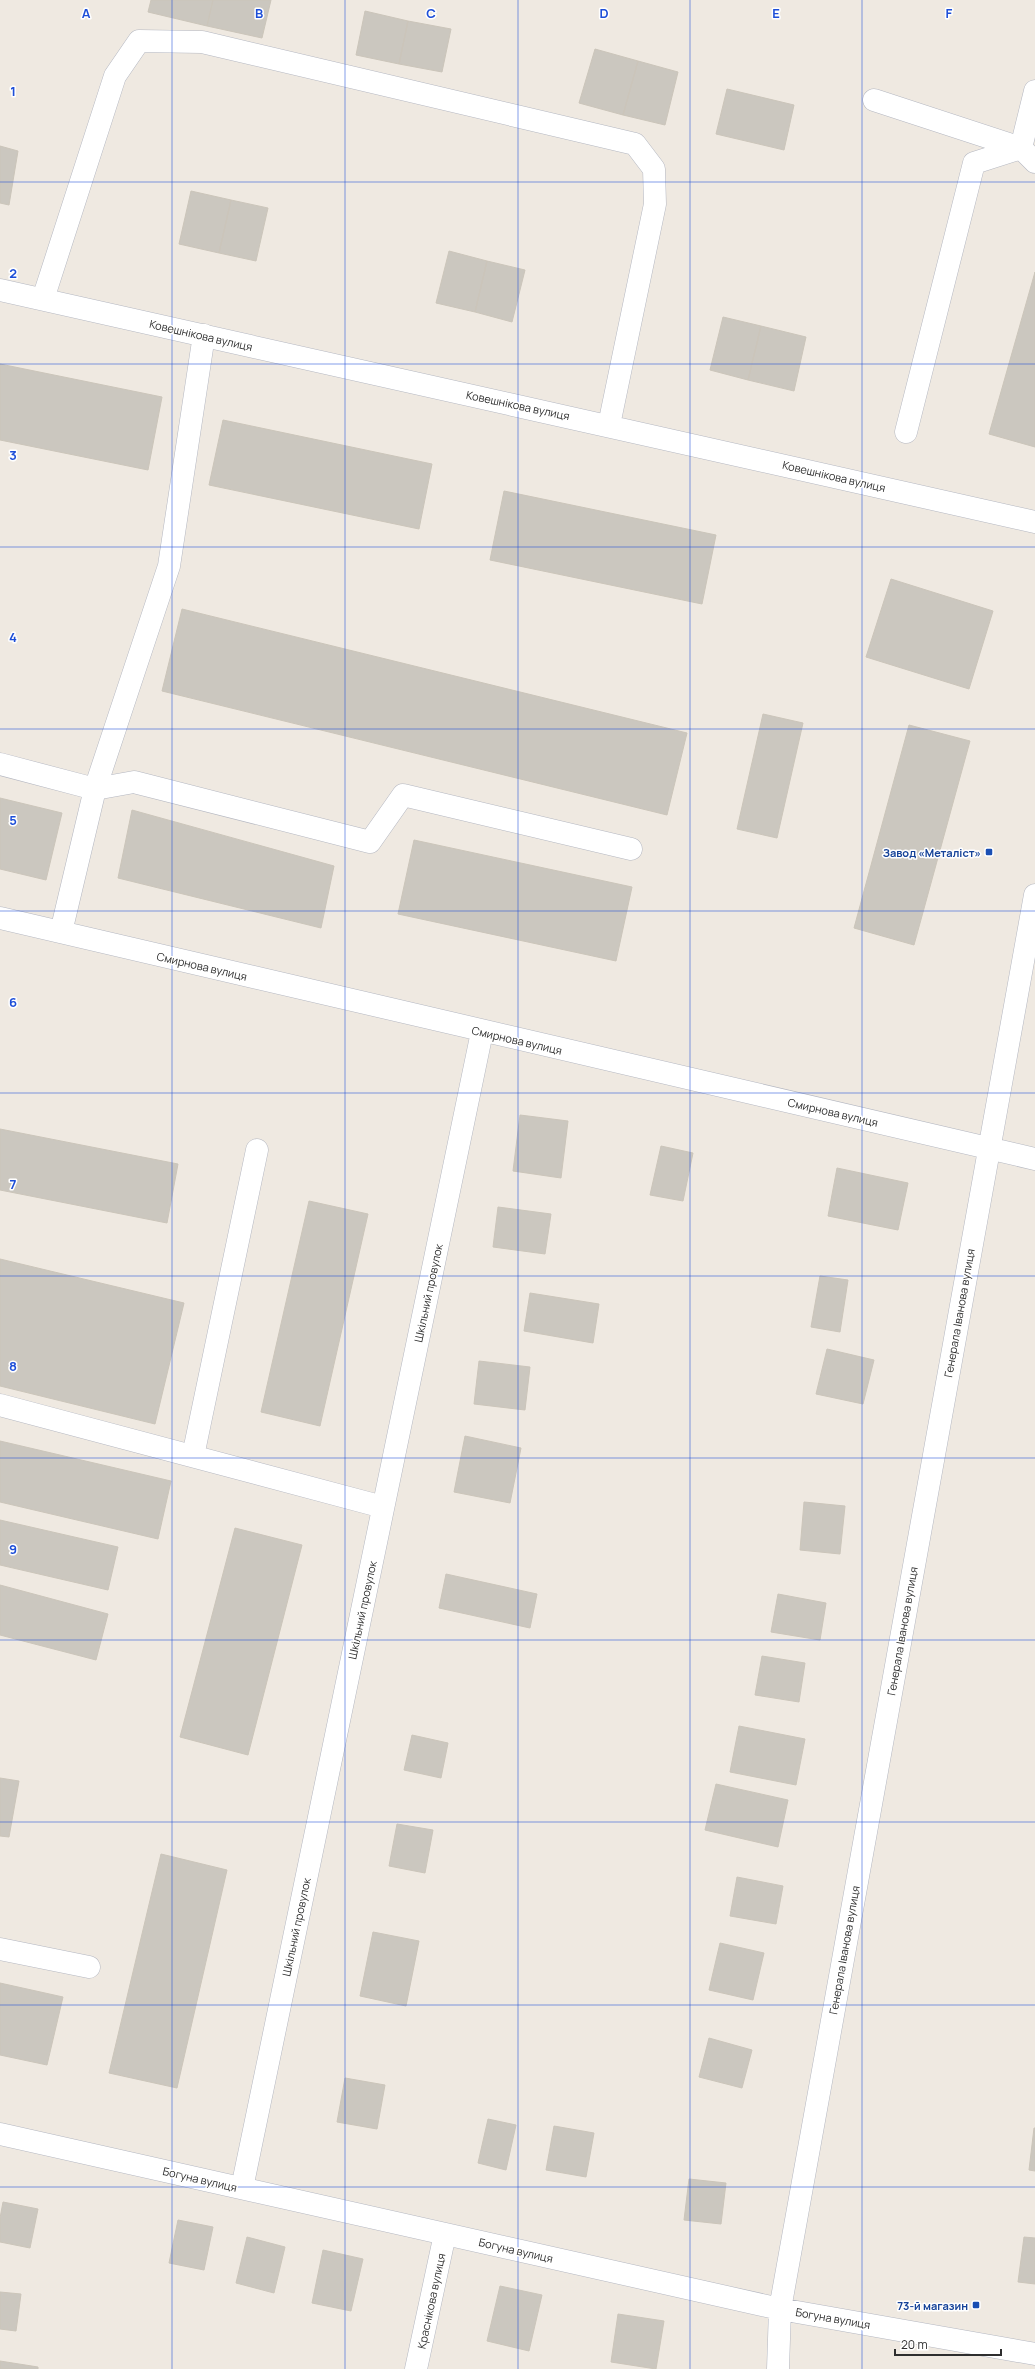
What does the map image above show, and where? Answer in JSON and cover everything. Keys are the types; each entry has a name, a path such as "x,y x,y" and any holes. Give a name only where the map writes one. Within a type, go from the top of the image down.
{"street":[{"path":"43,299 115,76 139,41 202,42 635,144 654,169 655,204 609,425"},
{"path":"1028,155 1035,91"},
{"path":"874,100 1028,155"},
{"path":"906,432 974,163 1028,155"},
{"name":"Ковешнікова вулиця","path":"0,290 609,425 1035,522"},
{"path":"61,932 95,789 169,566 204,335"},
{"path":"0,764 95,789 134,782 370,842 403,795 631,849"},
{"name":"Генерала Іванова вулиця","path":"778,2369 780,2309 1035,895"},
{"name":"Смирнова вулиця","path":"0,918 482,1032 1035,1159"},
{"name":"Шкільний провулок","path":"242,2188 482,1032"},
{"path":"193,1456 257,1150"},
{"path":"0,1405 383,1507"},
{"path":"0,1948 89,1968"},
{"name":"Богуна вулиця","path":"0,2134 780,2309 1035,2354"},
{"name":"Краснікова вулиця","path":"416,2369 445,2234"}],"building":[{"path":"151,0 213,0 207,26 148,12"},
{"path":"213,0 271,0 262,38 207,26"},
{"path":"365,11 408,21 399,64 356,55"},
{"path":"408,21 451,29 442,72 399,64"},
{"path":"595,49 638,61 623,115 579,103"},
{"path":"638,61 678,72 665,125 623,115"},
{"path":"727,89 794,105 784,150 716,134"},
{"path":"0,146 18,151 9,205 0,203"},
{"path":"191,191 231,200 219,253 179,244"},
{"path":"231,200 268,208 256,261 219,253"},
{"path":"449,251 487,261 475,312 436,303"},
{"path":"487,261 525,270 512,322 475,312"},
{"path":"1035,272 1035,447 989,434"},
{"path":"723,317 761,326 748,380 710,370"},
{"path":"761,326 806,337 794,391 748,380"},
{"path":"0,364 162,397 148,470 0,440"},
{"path":"223,420 432,464 419,529 209,485"},
{"path":"504,491 716,535 702,604 490,560"},
{"path":"891,579 993,611 969,689 866,657"},
{"path":"182,609 687,733 667,815 162,691"},
{"path":"763,714 803,723 777,838 737,829"},
{"path":"909,725 970,741 914,945 854,928"},
{"path":"0,798 62,813 46,880 0,869"},
{"path":"132,810 334,866 321,928 118,878"},
{"path":"414,840 632,887 616,961 398,914"},
{"path":"520,1115 568,1121 561,1178 513,1171"},
{"path":"0,1129 178,1164 167,1223 0,1190"},
{"path":"661,1146 693,1153 683,1201 650,1195"},
{"path":"837,1168 908,1183 898,1230 828,1216"},
{"path":"309,1201 368,1214 320,1426 261,1412"},
{"path":"498,1207 551,1214 545,1254 493,1247"},
{"path":"0,1259 184,1303 155,1424 0,1386"},
{"path":"820,1276 848,1280 840,1332 811,1327"},
{"path":"530,1293 599,1304 593,1343 524,1331"},
{"path":"827,1349 874,1360 863,1404 816,1394"},
{"path":"479,1361 530,1367 525,1410 474,1404"},
{"path":"465,1436 521,1448 510,1503 454,1492"},
{"path":"0,1441 171,1481 158,1539 0,1502"},
{"path":"804,1502 845,1506 840,1554 800,1550"},
{"path":"0,1520 118,1547 108,1590 0,1565"},
{"path":"235,1528 302,1545 248,1755 180,1737"},
{"path":"446,1574 537,1594 530,1628 439,1608"},
{"path":"0,1585 108,1614 96,1660 0,1635"},
{"path":"778,1594 826,1603 820,1640 771,1632"},
{"path":"762,1656 805,1663 799,1702 755,1695"},
{"path":"739,1726 805,1739 796,1785 730,1772"},
{"path":"412,1735 448,1743 441,1778 404,1770"},
{"path":"0,1778 19,1781 9,1837 0,1836"},
{"path":"716,1784 788,1800 778,1847 705,1830"},
{"path":"397,1824 433,1830 425,1873 389,1866"},
{"path":"161,1854 227,1870 177,2088 109,2073"},
{"path":"737,1877 783,1886 776,1924 730,1916"},
{"path":"373,1932 419,1941 406,2006 360,1996"},
{"path":"720,1943 764,1953 753,2000 709,1990"},
{"path":"0,1983 63,1997 47,2065 0,2055"},
{"path":"709,2038 752,2050 742,2088 699,2077"},
{"path":"345,2078 385,2085 377,2129 337,2122"},
{"path":"488,2119 516,2125 506,2170 478,2163"},
{"path":"554,2126 594,2133 586,2177 546,2170"},
{"path":"1035,2128 1035,2171 1029,2170"},
{"path":"689,2179 726,2183 721,2224 684,2220"},
{"path":"3,2202 38,2209 30,2248 0,2242 0,2218"},
{"path":"178,2220 213,2227 204,2270 169,2263"},
{"path":"247,2237 285,2247 274,2293 236,2283"},
{"path":"1024,2237 1035,2238 1035,2284 1018,2282"},
{"path":"323,2250 363,2259 351,2311 312,2303"},
{"path":"500,2286 542,2295 529,2351 487,2341"},
{"path":"0,2292 21,2294 16,2331 0,2329"},
{"path":"618,2314 664,2321 656,2369 611,2362"},
{"path":"0,2361 38,2367 38,2369 0,2369"}],"place":[{"name":"Завод «Металіст»","path":"989,852"},
{"name":"73-й магазин","path":"976,2305"}]}
